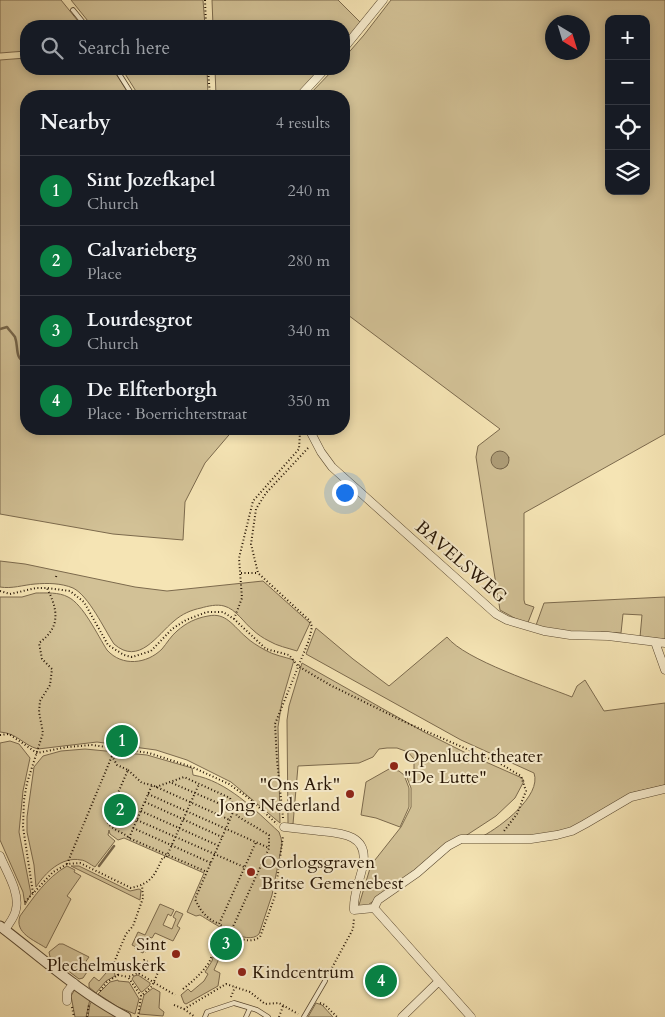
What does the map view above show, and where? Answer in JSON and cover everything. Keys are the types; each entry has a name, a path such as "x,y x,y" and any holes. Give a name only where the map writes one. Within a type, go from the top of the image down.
{"street":[{"path":"350,41 383,0"},
{"path":"306,90 319,75"},
{"name":"BAVELSWEG","path":"312,435 332,467 496,614 506,620 544,631 570,635 608,636 665,643"},
{"path":"655,642 665,670"},
{"path":"374,908 378,900 417,873 448,846 461,839 532,839 572,831 631,797 665,789"},
{"path":"284,827 346,834 357,841 364,857 353,899 354,910 374,908"},
{"path":"0,856 17,904 12,920 2,928 74,983 126,1017"},
{"path":"374,908 471,1017"},
{"path":"402,1017 439,982"},
{"path":"67,1001 67,992 74,983"}],"lane":[{"path":"74,10 82,20"},
{"path":"120,75 129,90"},
{"path":"304,1017 325,981"},
{"path":"205,1017 207,1012 234,1002 268,1017"},
{"path":"246,1017 250,1008"}],"path":[{"path":"205,0 206,20"},
{"path":"208,75 210,90"},
{"path":"234,619 242,598 239,558 253,501 298,448 300,435"},
{"path":"183,989 197,978 209,962 215,944 223,938 232,936 253,941 260,937 275,896 284,827 275,724 311,632 310,621 258,573 251,544 256,509 266,493 303,455 314,440"},
{"path":"240,573 258,573"},
{"path":"0,591 10,594 36,588 47,588 70,591 84,602 108,645 124,655 132,657 151,651 172,629 186,620 207,612 223,612 234,619 266,649 289,655 298,666 330,685 407,723 499,763 520,776 526,790 517,814 498,839"},
{"path":"47,588 54,602 56,617 54,628 39,643 42,659 52,669 50,685 40,701 39,712 43,733 27,783 22,827 34,893 52,872 67,864 80,863 131,888 142,885 153,877 163,857 166,858 199,784"},
{"path":"0,735 9,734 37,753 92,744 149,753 192,767 229,784 284,827"},
{"path":"67,864 115,749 120,744"},
{"path":"112,756 117,765 128,770 142,783 152,785 230,820"},
{"path":"128,770 106,820 115,830 129,838 207,872"},
{"path":"156,787 184,777 230,798 237,816 269,835 269,848 232,931 203,915 195,899 234,810"},
{"path":"172,782 234,810"},
{"path":"129,838 152,785"},
{"path":"148,794 269,848"},
{"path":"145,802 222,837"},
{"path":"141,811 219,846"},
{"path":"137,820 244,867"},
{"path":"133,828 211,863"},
{"path":"219,924 256,842"},
{"path":"118,975 113,965 126,934 134,926 143,898 142,885"},
{"path":"325,981 353,929 354,910"},
{"path":"94,997 107,982 118,975 128,977 138,973 144,960 160,968 153,982 141,996 138,1017"},
{"path":"138,973 175,995"},
{"path":"128,977 141,996"},
{"path":"314,1000 325,1005 337,1017"},
{"path":"279,1017 284,1006"},
{"path":"184,1009 195,1017"}],"shaded area":[{"path":"0,0 61,0 77,20 20,20 20,51 0,53"},
{"path":"71,0 203,0 205,20 87,20"},
{"path":"212,0 338,0 362,24 350,38 350,20 213,20"},
{"path":"391,0 665,0 665,434 524,513 524,600 525,604 534,607 527,625 500,610 476,457 478,446 500,429 350,316 350,90 314,90 328,75 350,75 350,51","holes":["494,454 509,457 507,466 501,469 492,463"]},
{"path":"20,58 20,75 117,75 126,90 20,90 20,435 229,435 205,463 185,502 183,540 113,534 0,514 0,60"},
{"path":"126,75 207,75 208,90 135,90"},
{"path":"215,75 316,75 303,90 216,90"},
{"path":"500,451 506,454 509,460 506,466 500,469 494,466 491,460 494,454"},
{"path":"0,561 25,564 135,587 167,591 263,581 310,623 297,651 275,644 262,637 236,613 221,605 215,605 183,614 147,646 132,652 123,650 114,644 96,613 85,598 73,588 49,584 9,588 0,587"},
{"path":"36,593 61,594 74,601 85,613 107,650 120,659 127,661 134,662 149,658 162,649 177,631 191,621 214,615 225,618 250,641 265,650 294,660 282,701 278,727 280,823 231,782 187,760 156,750 97,742 38,749 16,737 0,732 0,597 22,597"},
{"path":"665,597 665,639 640,637 642,615 623,614 621,633 601,632 597,635 535,628 544,603"},
{"path":"316,628 389,686 447,637 456,646 487,663 572,697 577,686 585,680 604,711 665,703 665,785 631,793 578,826 539,836 483,836 509,818 526,801 535,782 534,773 461,740 306,654"},
{"path":"302,663 424,732 522,778 524,781 515,798 496,816 424,863 364,908 361,908 359,905 371,865 401,827 411,807 411,788 407,778 414,769 414,759 408,752 397,748 387,748 379,749 373,757 359,763 298,766 293,824 288,824 287,720 289,706"},
{"path":"10,741 19,744 30,758 23,791 19,832 31,894 25,905 23,892 0,840 0,743"},
{"path":"85,749 147,755 192,768 193,775 217,783 229,790 279,832 282,844 272,895 259,934 246,938 238,936 200,915 196,916 187,912 204,873 124,838 118,840 110,834 109,830 108,835 115,841 95,867 83,860 74,859 61,863 49,871 36,887 34,865 27,832 27,817 34,767 43,756 61,751"},
{"path":"389,769 399,771 404,775 409,788 409,807 400,827 376,818 361,815 366,782"},
{"path":"67,866 81,876 67,896 71,899 46,948 22,931 19,922 20,916 47,882"},
{"path":"71,866 79,866 130,891 139,889 141,890 140,900"},
{"path":"160,904 174,910 171,916 168,914 163,925 172,929 176,919 173,917 176,911 183,914 177,926 180,928 173,941 155,933 152,938 149,937 146,947 148,948 143,953 132,945 138,932 145,935"},
{"path":"59,944 63,944 89,957 82,967 87,972 83,978 79,979 50,957 49,952"},
{"path":"216,946 221,954 214,970 220,973 218,986 186,1004 184,1003 181,995 188,989 191,992 204,981 208,974 205,972 212,961"},
{"path":"104,965 112,967 115,976 106,981 96,993 89,987 89,983 94,977 99,981 106,973 101,968"},
{"path":"138,975 150,983 142,992 132,979"},
{"path":"118,980 129,982 139,999 135,1014 118,1007 98,994 110,982"},
{"path":"153,988 160,992 159,1008 164,1012 163,1016 139,1014 144,995"},
{"path":"75,989 90,999 86,1017 75,1017 71,996"},
{"path":"92,1001 116,1017 88,1017"},
{"path":"316,1003 322,1005 333,1017 308,1017"}],"waterway":[{"path":"0,329 7,327 14,336 20,358"},
{"path":"99,866 114,846"}],"place":[{"name":"Sint Jozefkapel","path":"122,741"},
{"name":"Openlucht theater \"De Lutte\"","path":"394,766"},
{"name":"\"Ons Ark\" Jong Nederland","path":"350,794"},
{"name":"Calvarieberg","path":"120,810"},
{"name":"Oorlogsgraven Britse Gemenebest","path":"251,872"},
{"name":"Lourdesgrot","path":"226,944"},
{"name":"Sint Plechelmuskerk","path":"176,954"},
{"name":"Kindcentrum","path":"242,972"},
{"name":"De Elfterborgh","path":"381,981"}]}
